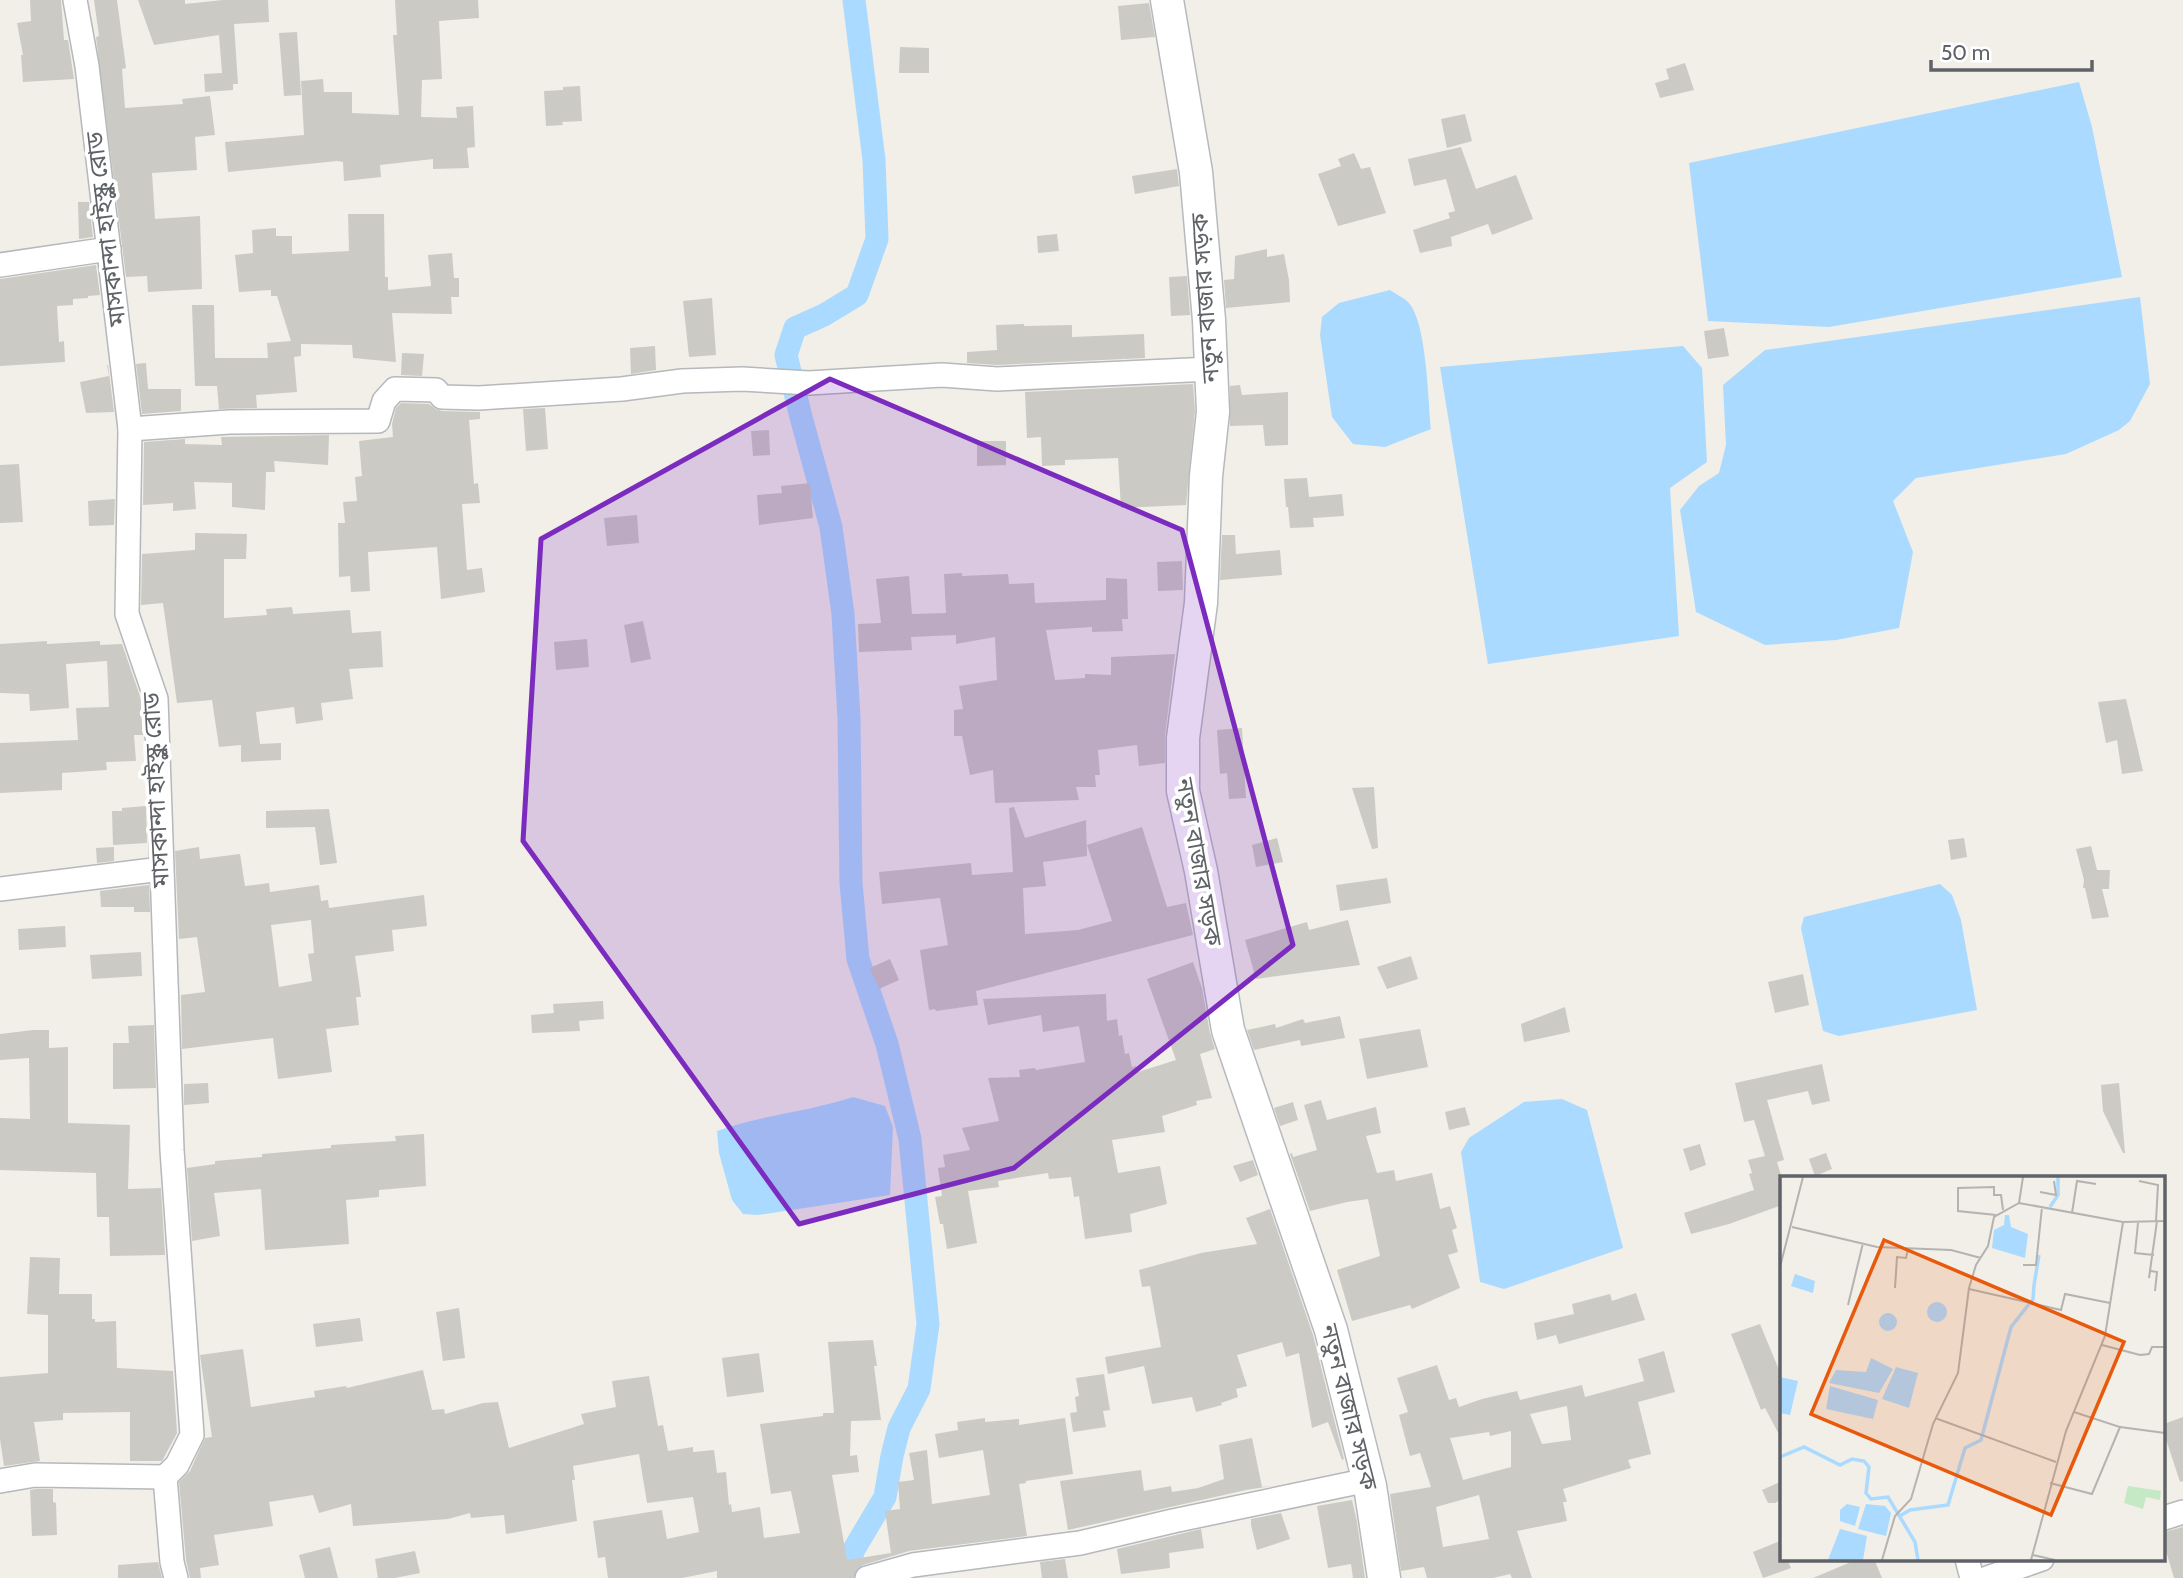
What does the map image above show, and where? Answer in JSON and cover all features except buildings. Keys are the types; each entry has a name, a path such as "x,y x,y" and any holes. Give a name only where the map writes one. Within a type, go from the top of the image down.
{"street":[{"name":"মাসকান্দা হাইস্কুল রোড","path":"75,0 87,66 130,429 127,614 156,699 172,1150 192,1434 177,1465 165,1477"},
{"name":"নতুন বাজার সড়ক","path":"1167,0 1196,173 1213,411 1206,476 1201,603 1183,738 1183,791 1201,872 1228,1030 1331,1330 1368,1480 1384,1578"},
{"path":"0,265 109,249"},
{"path":"130,429 229,422 377,421 384,401 395,389 436,390 442,397 479,398 622,389 706,380 809,383 942,376 997,379 1211,369"},
{"path":"0,889 161,869"},
{"path":"0,1481 35,1475 165,1477 172,1562 176,1578"},
{"path":"867,1578 913,1565 1080,1544 1173,1521 1368,1480"},
{"path":"2166,1517 2183,1512"},
{"path":"1967,1560 1972,1578"},
{"path":"1987,1578 2039,1560"}],"highlighted area":[{"path":"830,379 1182,530 1293,945 1014,1168 799,1224 523,841 541,539"}],"water":[{"path":"2079,82 2092,127 2122,277 1829,327 1708,321 1689,163"},
{"path":"1390,290 1408,302 1419,326 1426,362 1431,429 1385,447 1353,444 1332,417 1320,335 1322,317 1339,303"},
{"path":"2140,297 2150,384 2130,421 2119,430 2066,454 1916,478 1893,501 1913,552 1899,628 1836,640 1765,645 1696,612 1680,510 1699,486 1719,473 1726,445 1723,385 1765,350"},
{"path":"1683,346 1702,368 1707,462 1670,488 1679,636 1488,664 1440,367"},
{"path":"1940,884 1952,895 1961,920 1977,1010 1839,1036 1823,1031 1801,928 1804,917"},
{"path":"853,1097 885,1106 893,1127 890,1195 758,1215 743,1214 732,1200 719,1153 717,1131"},
{"path":"1562,1099 1587,1110 1623,1248 1504,1289 1480,1282 1461,1152 1469,1138 1524,1102"}],"waterway":[{"path":"848,1578 853,1551 885,1497 899,1428 919,1389 928,1324 910,1139 887,1044 858,959 851,883 849,718 843,614 831,527 786,355 795,328 824,315 857,295 877,239 874,160 854,0"}]}
